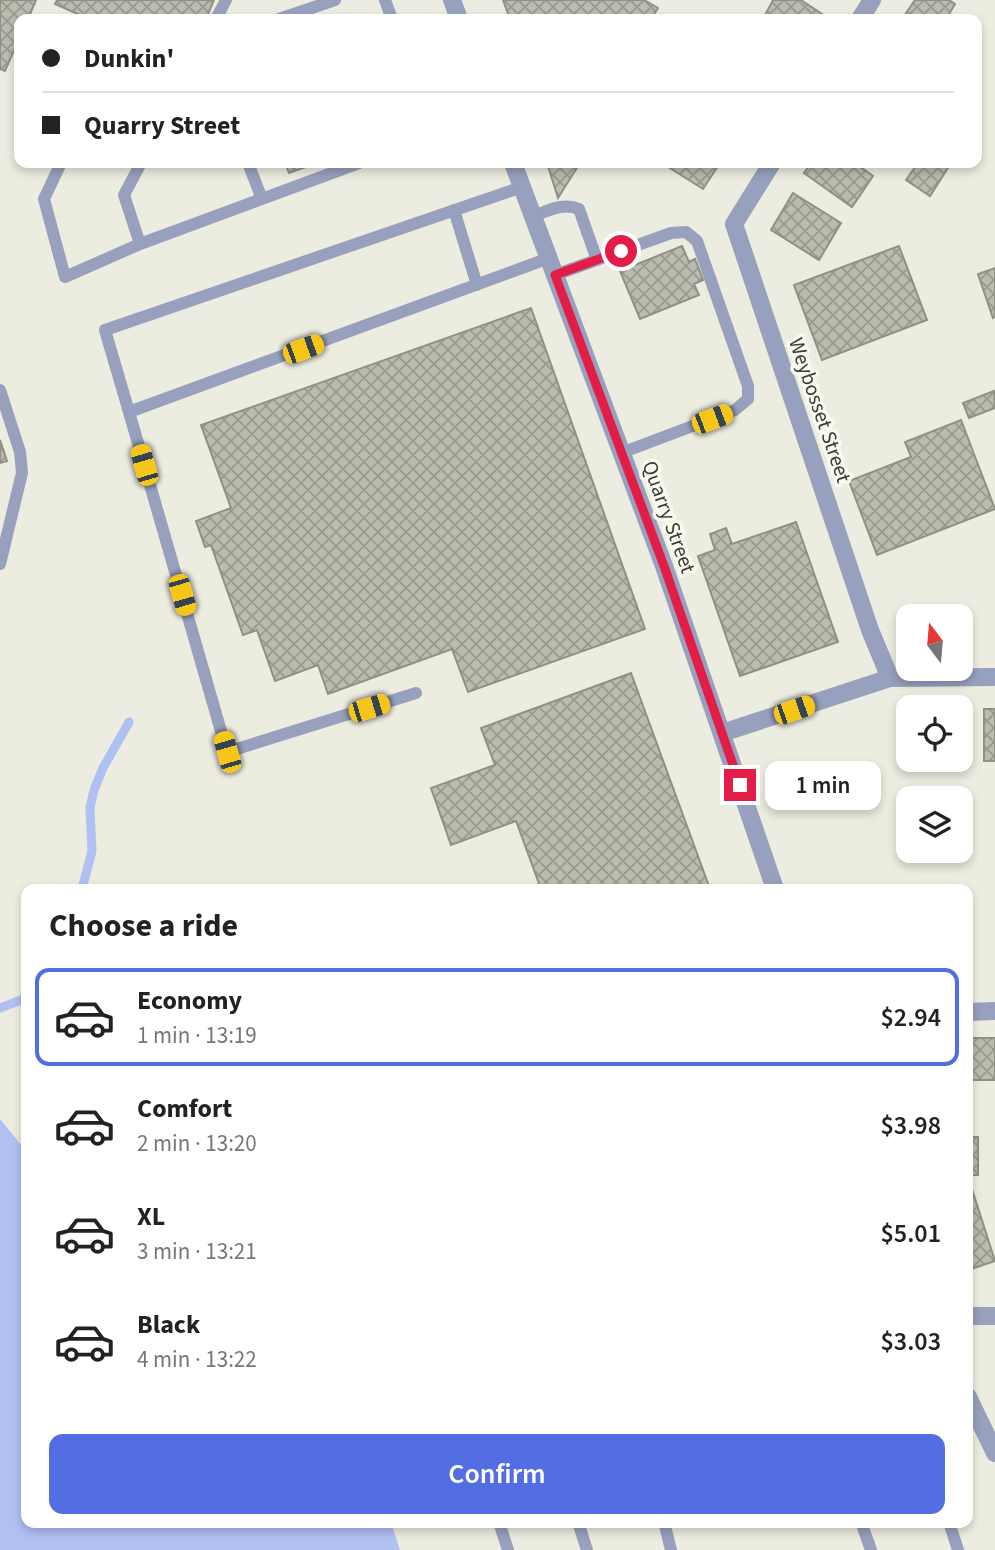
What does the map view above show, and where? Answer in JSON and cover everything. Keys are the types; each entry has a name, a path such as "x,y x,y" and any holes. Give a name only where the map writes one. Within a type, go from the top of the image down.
{"street":[{"name":"Quarry Street","path":"515,168 621,453 773,884"},
{"name":"Weybosset Street","path":"769,168 734,224 870,630 890,678"},
{"path":"722,733 890,678 995,677"},
{"path":"973,1012 995,1011"},
{"path":"973,1316 995,1316"},
{"path":"973,1407 995,1453"}],"lane":[{"path":"294,14 335,0"},
{"path":"59,168 44,199 65,277 140,244 346,168"},
{"path":"138,168 124,195 140,244"},
{"path":"250,168 262,199"},
{"path":"416,693 227,752 105,330 522,187"},
{"path":"533,216 561,206 579,209 597,260"},
{"path":"454,210 477,285"},
{"path":"129,412 477,285 552,267 597,260 671,233 686,232 697,242 748,386 748,398 735,410 621,453"},
{"path":"0,390 20,452 22,473 0,564"},
{"path":"501,1528 508,1550"},
{"path":"580,1528 587,1550"},
{"path":"666,1528 671,1550"},
{"path":"863,1528 871,1550"},
{"path":"951,1528 958,1550"}],"water":[{"path":"0,1119 21,1145 21,1528 393,1528 400,1550 0,1550"}],"building":[{"path":"0,0 36,0 30,14 14,14 14,50 5,71 0,69"},
{"path":"57,0 214,0 208,14 78,14 55,4"},
{"path":"503,0 644,0 658,8 654,14 508,14"},
{"path":"773,0 801,0 822,14 766,14"},
{"path":"915,0 949,0 955,4 949,14 905,14"},
{"path":"287,168 303,168 289,173"},
{"path":"549,168 577,168 558,198"},
{"path":"670,168 717,168 703,189"},
{"path":"808,168 862,168 873,176 852,207 804,173"},
{"path":"914,168 948,168 930,196 906,180"},
{"path":"793,193 841,223 819,260 771,230"},
{"path":"682,246 689,262 695,259 703,280 694,284 699,295 640,319 620,271"},
{"path":"899,246 927,320 822,360 794,285"},
{"path":"995,268 995,317 993,318 978,274"},
{"path":"531,308 645,629 468,692 452,649 328,694 318,665 275,681 257,630 243,635 211,545 205,547 196,521 231,508 201,425"},
{"path":"994,391 995,408 969,418 963,403"},
{"path":"961,420 995,509 877,555 849,481 911,457 905,442"},
{"path":"0,440 7,461 0,463"},
{"path":"796,522 838,642 740,676 698,556 715,550 710,534 726,528 732,544"},
{"path":"631,673 708,884 539,884 516,821 451,845 431,788 495,765 481,728"},
{"path":"984,709 995,709 995,761 984,761"},
{"path":"973,1038 995,1038 995,1080 973,1080"},
{"path":"973,1137 978,1137 978,1175 973,1175"},
{"path":"973,1192 995,1261 973,1268"}],"waterway":[{"path":"83,884 92,851 90,808 94,790 129,722"},
{"path":"0,1008 21,1000"}],"route":[{"path":"621,251 555,275 664,566 740,785"}]}
